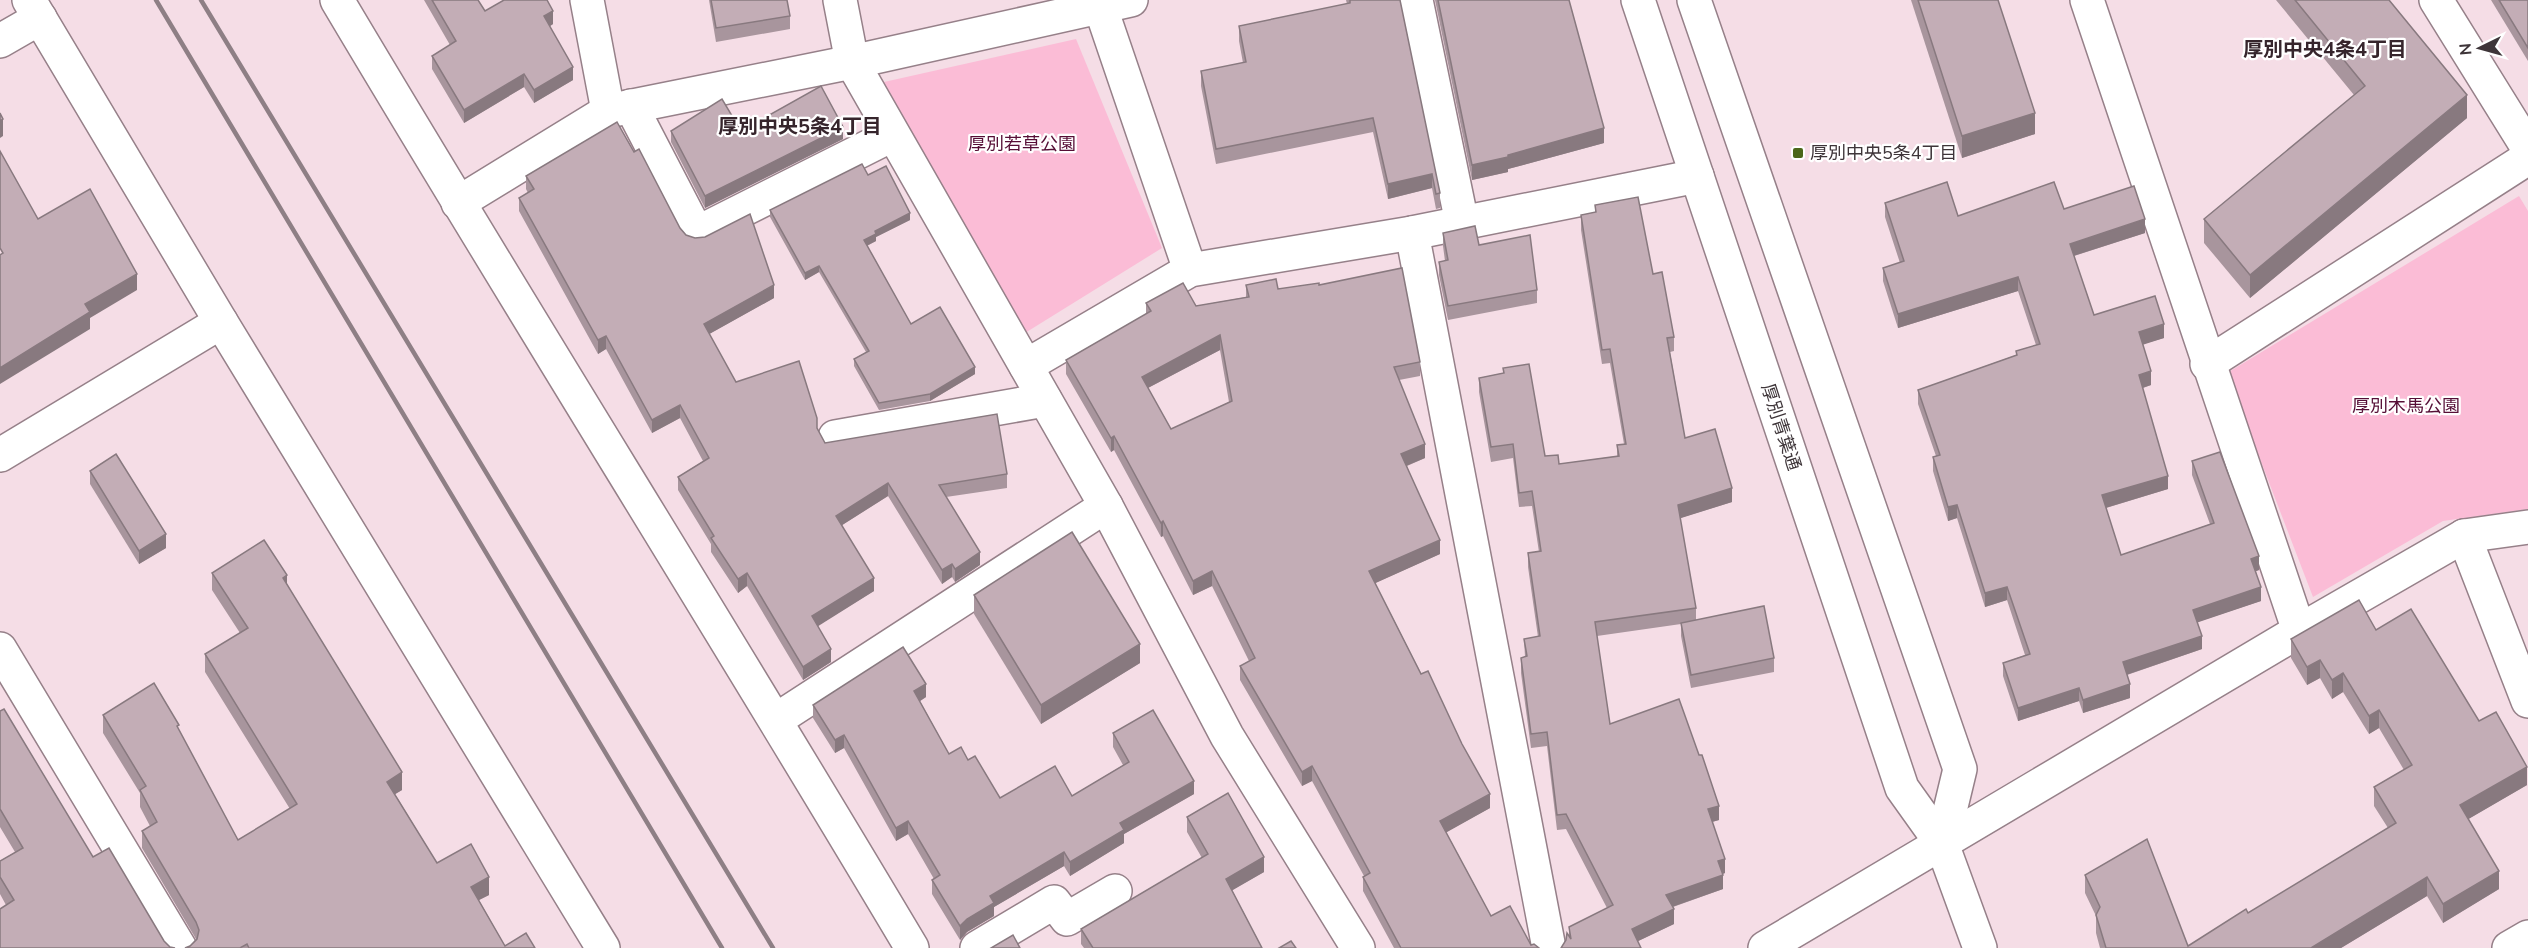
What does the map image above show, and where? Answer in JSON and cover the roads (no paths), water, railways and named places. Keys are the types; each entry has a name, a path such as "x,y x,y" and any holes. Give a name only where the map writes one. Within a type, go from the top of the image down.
{"street":[{"path":"337,0 458,203 776,720 912,948"},
{"path":"587,0 619,108 697,233 892,135"},
{"path":"840,0 852,62 1106,506 1227,735 1358,948"},
{"path":"458,203 619,108 852,62 1099,4 1131,0"},
{"path":"1416,0 1462,223"},
{"name":"厚別青葉通","path":"1638,0 1902,788 1942,844 1980,948"},
{"path":"1694,0 1960,769 1942,844"},
{"path":"2087,0 2207,364 2299,631"},
{"path":"2436,0 2528,148"},
{"path":"1099,4 1190,270"},
{"path":"0,41 34,9 221,322 603,948"},
{"path":"2207,364 2528,158"},
{"path":"1026,366 1190,270 1412,233 1697,176"},
{"path":"1412,233 1549,948"},
{"path":"0,455 221,322"},
{"path":"835,437 1045,400"},
{"path":"776,720 1106,506"},
{"path":"1765,948 2299,631 2464,536 2528,527"},
{"path":"2464,536 2528,701"},
{"path":"0,649 180,948"},
{"path":"977,948 1054,902 1067,919 1115,891"},
{"path":"2509,948 2528,937"}],"railway":[{"path":"156,0 722,948"},
{"path":"201,0 773,948"}],"place":[{"name":"厚別中央5条4丁目","path":"1798,153"}],"district":[{"name":"厚別中央4条4丁目","path":"2325,49"},
{"name":"厚別中央5条4丁目","path":"800,126"}],"park label":[{"name":"厚別若草公園","path":"1022,144"},
{"name":"厚別木馬公園","path":"2406,406"}]}
